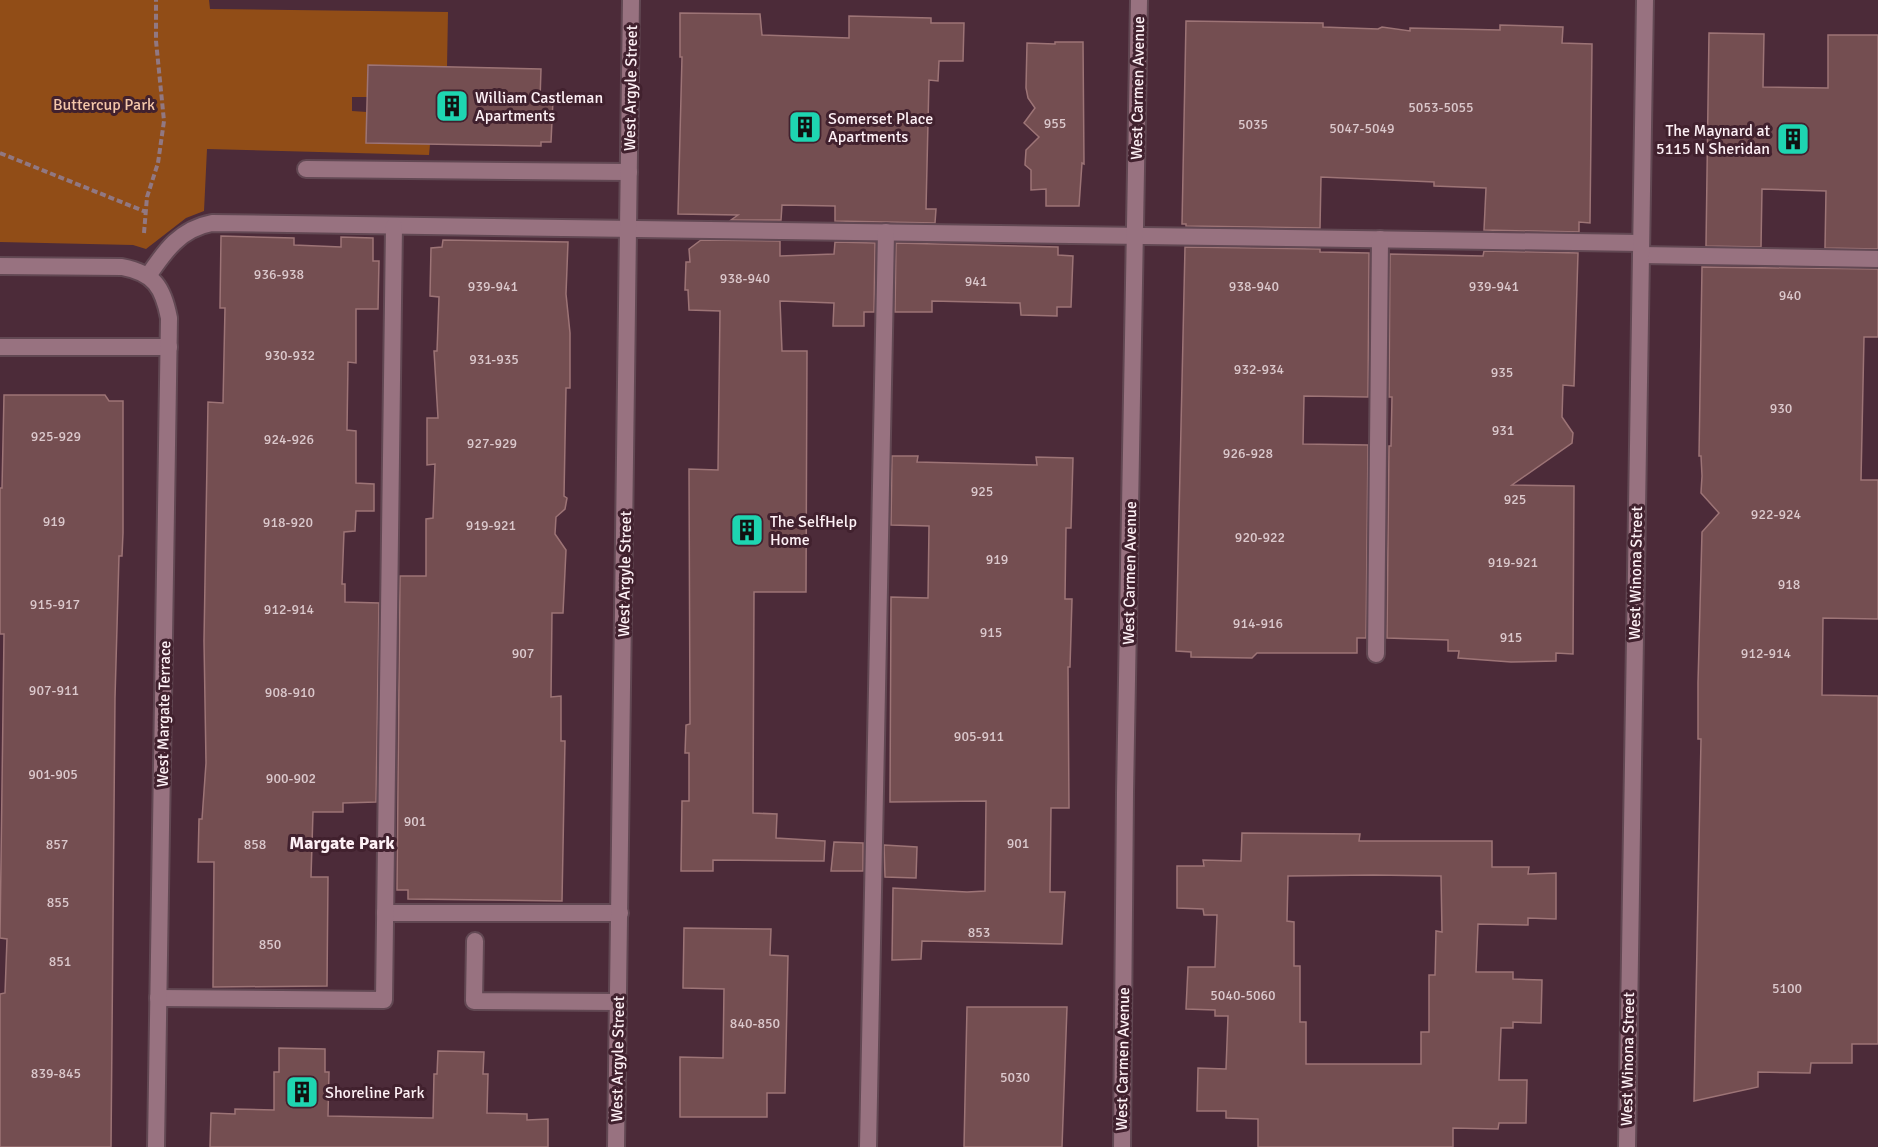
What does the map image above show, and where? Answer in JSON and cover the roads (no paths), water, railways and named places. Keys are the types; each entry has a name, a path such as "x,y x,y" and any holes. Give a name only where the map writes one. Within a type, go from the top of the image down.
{"street":[{"name":"West Argyle Street","path":"616,1147 631,0"},
{"name":"West Carmen Avenue","path":"1122,1147 1125,793 1139,0"},
{"name":"West Winona Street","path":"1627,1147 1645,0"},
{"path":"306,169 628,172"},
{"path":"0,266 122,267 141,271 152,280 166,249 195,226 212,223 1380,239 1878,259"},
{"path":"158,998 384,1000 394,226"},
{"path":"868,1147 886,232"},
{"path":"1376,654 1380,239"},
{"name":"West Margate Terrace","path":"152,280 165,299 169,318 156,1147"},
{"path":"0,347 169,347"},
{"path":"385,913 620,913"},
{"path":"475,941 474,1001 618,1002"}],"place":[{"name":"William Castleman Apartments","path":"452,106"},
{"name":"Somerset Place Apartments","path":"805,127"},
{"name":"The Maynard at 5115 N Sheridan","path":"1793,139"},
{"name":"The SelfHelp Home","path":"747,530"},
{"name":"Shoreline Park","path":"302,1092"}],"district":[{"name":"Margate Park","path":"342,843"}],"park label":[{"name":"Buttercup Park","path":"104,104"}]}
